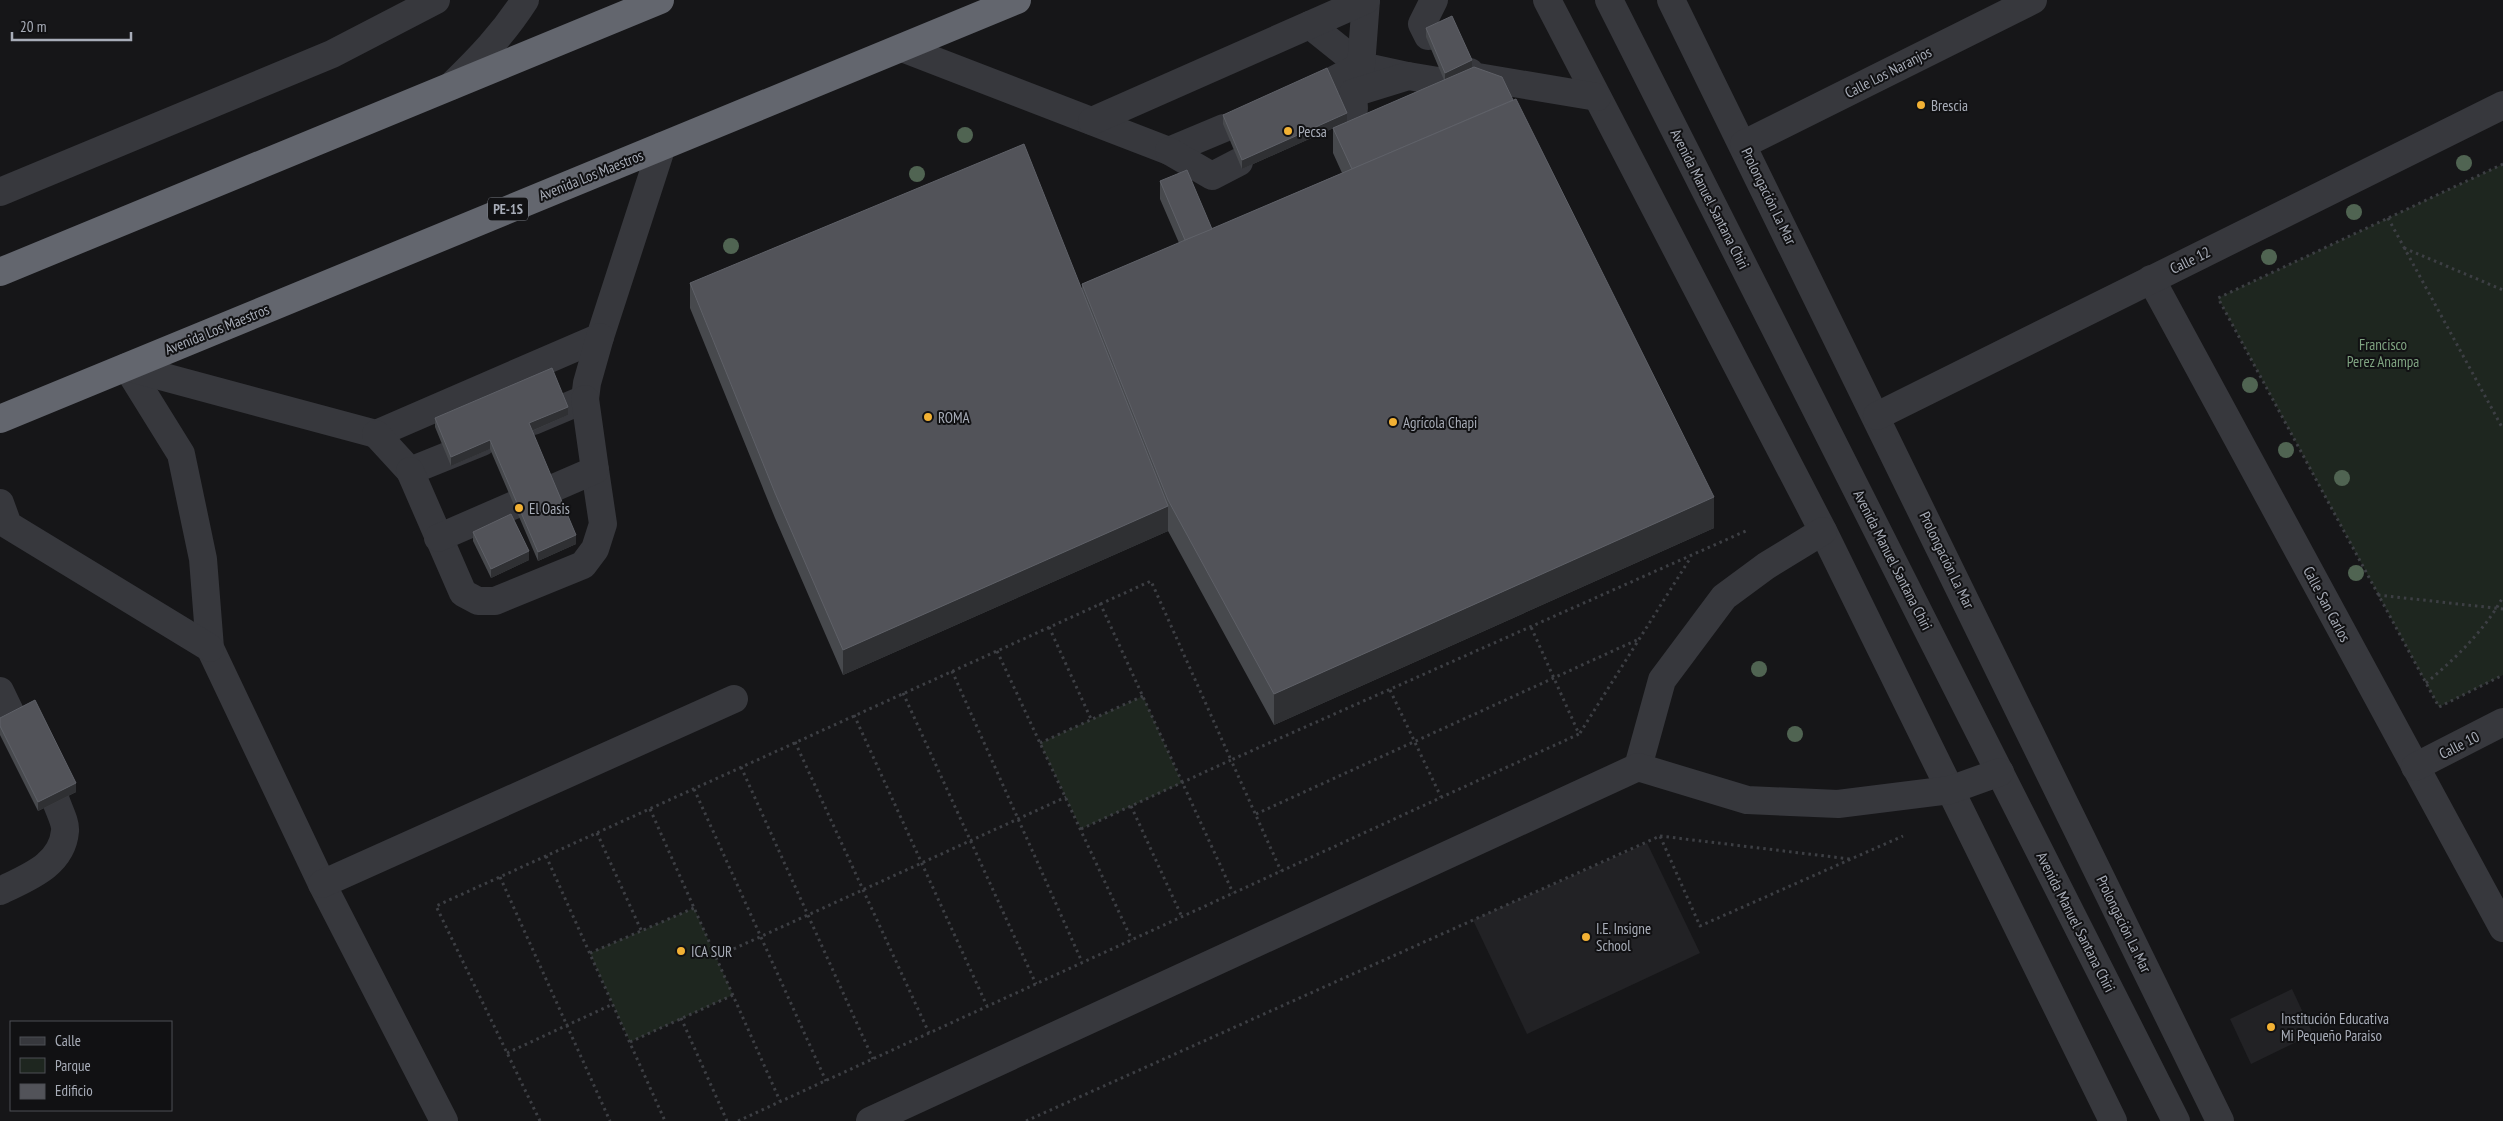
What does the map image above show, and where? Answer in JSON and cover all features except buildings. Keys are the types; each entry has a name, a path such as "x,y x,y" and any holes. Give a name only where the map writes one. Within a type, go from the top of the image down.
{"highway":[{"path":"0,272 660,0"},
{"name":"Avenida Los Maestros","path":"0,419 1017,0"}],"street":[{"path":"0,192 332,54 436,0"},
{"path":"449,88 491,47 525,0"},
{"path":"1092,121 1366,0 1361,66 1342,96 1408,76"},
{"path":"1436,0 1439,31"},
{"path":"1547,0 1823,531 2112,1121"},
{"name":"Avenida Manuel Santana Chiri","path":"1609,0 2176,1121"},
{"name":"Prolongación La Mar","path":"1671,0 1744,144 2220,1121"},
{"name":"Calle Los Naranjos","path":"1744,144 2032,0"},
{"path":"1310,25 1361,66 1408,76 1460,78 1597,97"},
{"path":"902,48 1169,151 1212,176 1239,162"},
{"name":"Calle 12","path":"1877,416 2503,105"},
{"path":"1169,151 1224,128"},
{"path":"127,366 376,434 410,471 463,592 478,601 495,600 583,565 596,549 603,524 585,399 587,383 662,146"},
{"name":"Calle San Carlos","path":"2151,279 2503,928"},
{"path":"376,434 600,337"},
{"path":"127,366 181,454 203,559 210,648 322,884 444,1121"},
{"path":"410,471 585,399"},
{"path":"438,538 595,470"},
{"path":"0,504 8,524 210,648"},
{"path":"1638,767 1662,680 1724,596 1766,566 1823,531"},
{"path":"0,691 14,720"},
{"path":"322,884 734,699"},
{"name":"Calle 10","path":"2415,767 2503,722"},
{"path":"870,1121 1638,767 1747,800 1838,804 1950,790 2000,772"},
{"path":"0,892 45,868 59,849 65,830 56,801"}],"path":[{"path":"2503,164 2218,298 2439,707 2503,675"},
{"path":"2388,218 2503,429"},
{"path":"2404,247 2503,290"},
{"path":"1080,829 1748,530"},
{"path":"738,1121 1579,734 1692,555"},
{"path":"540,1121 436,906 1150,580 1281,871"},
{"path":"2378,595 2503,609"},
{"path":"2426,683 2449,664 2472,640 2503,597"},
{"path":"1100,603 1233,894"},
{"path":"1049,627 1091,719"},
{"path":"1531,627 1579,734"},
{"path":"1256,814 1638,640"},
{"path":"997,650 1132,940"},
{"path":"952,671 1082,962"},
{"path":"1390,690 1441,798"},
{"path":"903,693 1036,984"},
{"path":"1040,742 1143,696"},
{"path":"854,715 987,1006"},
{"path":"795,742 929,1033"},
{"path":"741,767 873,1059"},
{"path":"694,789 826,1081"},
{"path":"716,957 1066,797"},
{"path":"1131,806 1182,917"},
{"path":"650,809 780,1102"},
{"path":"597,833 641,930"},
{"path":"1026,1121 1660,836 1851,859"},
{"path":"1660,836 1700,926 1903,836"},
{"path":"546,856 665,1121"},
{"path":"500,876 610,1121"},
{"path":"590,953 694,908"},
{"path":"630,1042 733,995"},
{"path":"507,1053 613,1004"},
{"path":"681,1018 727,1121"}],"shaded area":[{"name":"I.E. Insigne School","path":"1647,843 1700,953 1527,1034 1473,920"},
{"name":"Institución Educativa Mi Pequeño Paraiso","path":"2292,989 2313,1034 2251,1064 2230,1019"}],"green space":[{"name":"Francisco Perez Anampa","path":"2503,164 2503,675 2439,707 2218,298"},
{"path":"1143,696 1182,783 1081,829 1040,743"},
{"path":"694,908 733,995 630,1042 590,953"}],"place":[{"name":"Brescia","path":"1921,105"},
{"name":"Pecsa","path":"1288,131"},
{"name":"ROMA","path":"928,417"},
{"name":"Agrícola Chapi","path":"1393,422"},
{"name":"El Oasis","path":"519,508"},
{"name":"I.E. Insigne School","path":"1586,937"},
{"name":"ICA SUR","path":"681,951"},
{"name":"Institución Educativa Mi Pequeño Paraiso","path":"2271,1027"}]}
